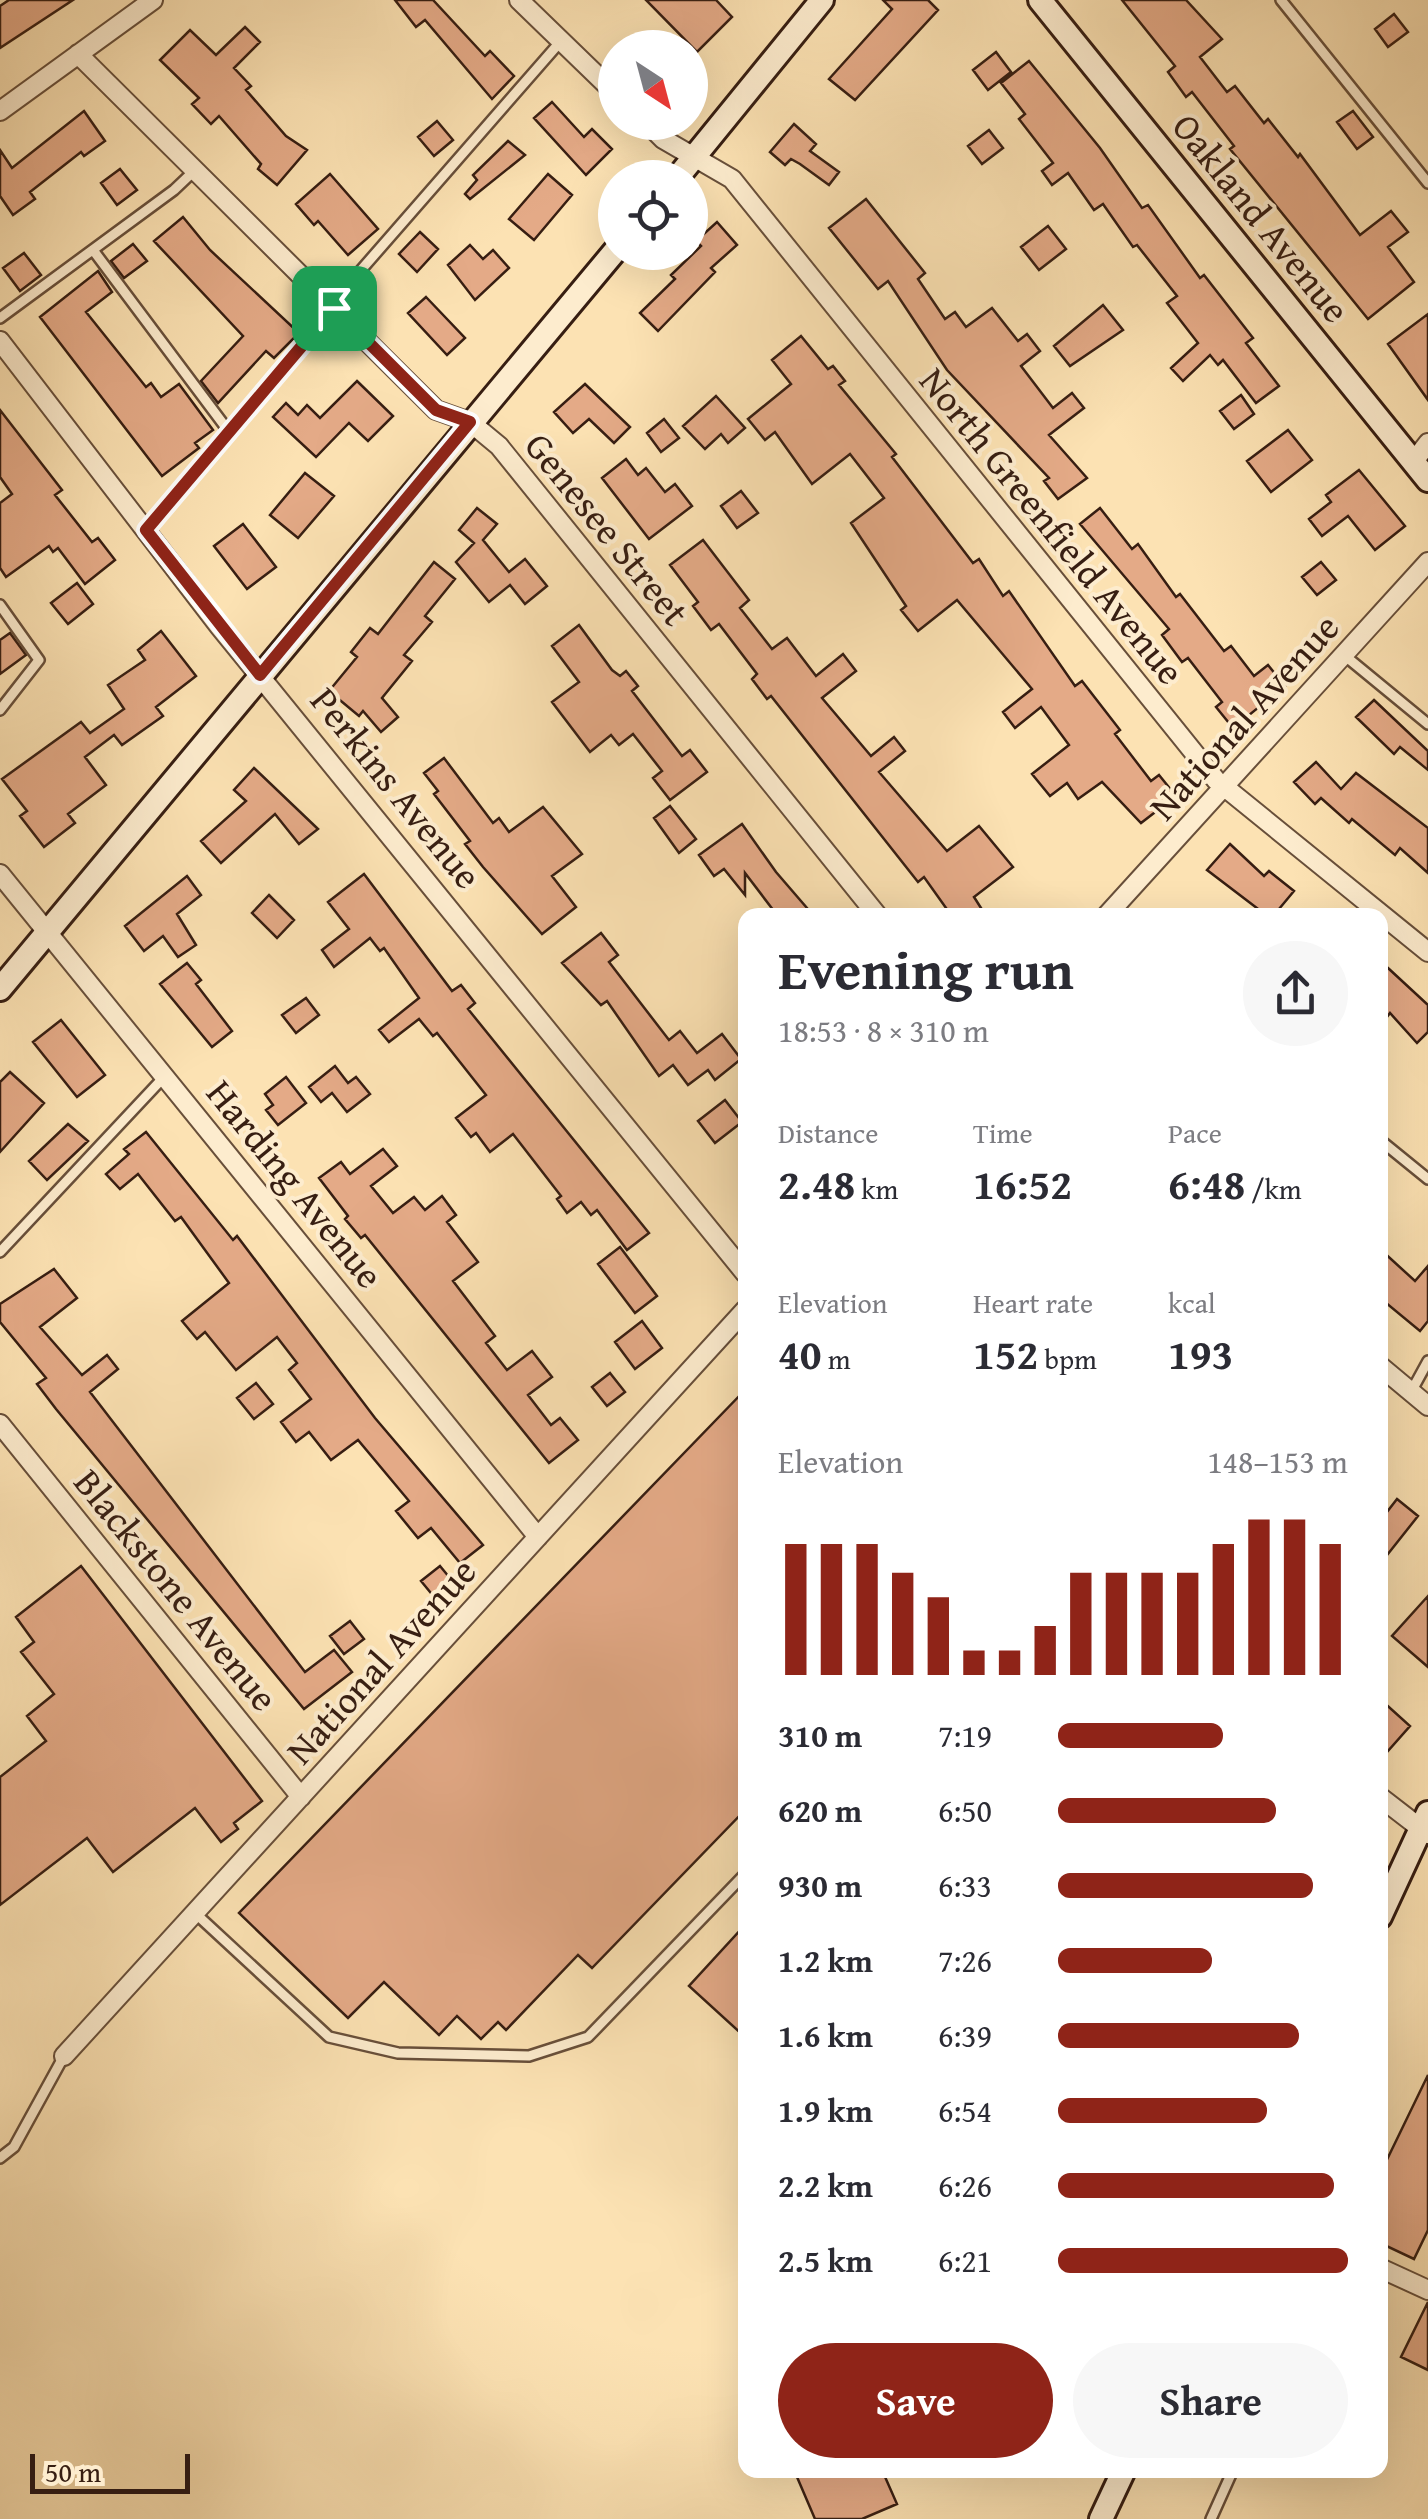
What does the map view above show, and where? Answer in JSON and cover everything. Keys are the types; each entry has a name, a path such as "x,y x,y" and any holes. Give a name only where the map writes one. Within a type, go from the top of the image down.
{"main road":[{"path":"694,158 822,0"},
{"name":"Oakland Avenue","path":"1047,3 1423,461"},
{"path":"0,989 599,270"},
{"path":"1388,1901 1425,1826"},
{"path":"1101,2519 1120,2478"}],"street":[{"path":"0,112 153,0"},
{"path":"520,0 598,77"},
{"name":"Genesee Street","path":"78,54 436,410 470,422 499,446 871,908"},
{"name":"North Greenfield Avenue","path":"670,140 732,179 1189,748 1224,786 1374,908"},
{"name":"Perkins Avenue","path":"0,341 260,675 738,1264"},
{"name":"National Avenue","path":"1114,908 1428,562"},
{"name":"Harding Avenue","path":"0,874 538,1537"},
{"name":"North Greenfield Avenue","path":"1388,919 1428,952"},
{"name":"National Avenue","path":"64,2056 738,1318"},
{"path":"1388,1373 1428,1406"},
{"name":"Blackstone Avenue","path":"0,1424 301,1797"},
{"path":"1388,1802 1425,1826"},
{"path":"1388,2272 1428,2290"}],"lane":[{"path":"1281,0 1428,183"},
{"path":"146,530 334,308 340,293 442,172 561,41"},
{"path":"0,318 194,171"},
{"path":"93,250 230,433"},
{"path":"0,606 39,660 0,710"},
{"path":"1344,655 1428,724"},
{"path":"0,1252 147,1090 166,1076"},
{"path":"1388,1146 1428,1179"},
{"path":"1411,1392 1428,1361"},
{"path":"195,1913 329,2037 398,2053 529,2056 588,2037 738,1881"},
{"path":"0,2158 14,2147 64,2056"},
{"path":"1212,2519 1230,2478"}],"building":[{"path":"9,0 73,0 0,48 0,6"},
{"path":"395,0 433,0 485,56 490,51 514,76 492,99 425,20 416,27"},
{"path":"646,0 716,0 732,17 708,41 708,30 675,30"},
{"path":"883,0 928,0 938,10 855,100 829,79 892,9"},
{"path":"1122,0 1186,0 1222,39 1200,57 1227,92 1235,86 1264,123 1268,119 1298,157 1300,154 1360,235 1391,211 1408,232 1388,247 1414,282 1368,319 1230,149 1234,146 1192,92 1186,97 1168,72 1175,66"},
{"path":"1394,14 1408,32 1388,47 1375,29"},
{"path":"245,27 260,42 234,68 251,86 246,90 286,136 307,150 277,185 258,169 261,164 219,116 211,124 192,104 199,98 160,60 190,30 216,55"},
{"path":"996,52 1011,72 988,90 973,70"},
{"path":"1029,61 1100,148 1142,208 1148,205 1200,278 1204,275 1253,338 1246,343 1279,386 1256,403 1223,360 1218,365 1210,355 1183,381 1171,368 1198,343 1167,303 1177,296 1137,245 1133,247 1103,204 1094,210 1068,173 1052,185 1042,171 1053,163 1019,119 1025,114 1001,83"},
{"path":"552,102 584,137 592,129 598,140 612,149 586,175 534,118"},
{"path":"84,111 105,141 84,156 81,152 30,192 35,199 13,215 0,196 0,150 12,168"},
{"path":"1353,111 1373,137 1357,149 1337,122"},
{"path":"437,121 453,140 434,156 418,137"},
{"path":"794,124 816,144 810,151 839,172 829,185 800,164 791,159 785,165 770,152"},
{"path":"989,130 1003,148 982,164 968,146"},
{"path":"508,141 525,155 470,199 465,194 477,180 473,175"},
{"path":"120,169 137,190 117,205 101,183"},
{"path":"330,174 378,229 348,255 318,221 314,225 296,204"},
{"path":"548,174 572,195 534,240 509,219"},
{"path":"866,199 925,273 918,279 945,319 955,312 966,327 992,308 1018,341 1027,334 1040,351 1021,366 1053,408 1072,393 1084,408 1049,435 1087,478 1058,499 1044,481 1049,478 947,370 888,281 878,289 829,228"},
{"path":"183,217 210,250 299,333 274,358 266,351 218,403 201,381 243,336 154,241"},
{"path":"717,222 737,245 711,268 715,272 658,331 640,313 675,279 671,275 676,270 708,270 708,230"},
{"path":"1048,226 1066,249 1039,270 1021,247"},
{"path":"420,232 438,249 417,272 399,254"},
{"path":"133,244 147,261 124,278 111,261"},
{"path":"470,245 483,259 493,250 509,268 475,300 448,265"},
{"path":"24,253 41,275 20,291 3,268"},
{"path":"98,271 112,292 86,312 146,387 151,383 161,397 179,384 213,430 195,443 199,448 162,476 40,317"},
{"path":"426,297 465,338 447,355 408,313"},
{"path":"1103,305 1123,330 1070,366 1054,346"},
{"path":"1428,314 1428,400 1388,344"},
{"path":"801,336 828,369 833,366 845,381 839,385 896,454 892,457 973,563 979,559 1003,596 1009,591 1075,686 1082,681 1120,730 1115,734 1151,781 1159,775 1176,796 1141,823 1102,782 1078,799 1067,783 1050,796 1032,774 1069,745 1041,707 1015,728 1003,712 1032,689 957,600 918,631 901,610 906,606 851,523 884,498 850,454 812,484 775,432 765,440 748,419 791,384 772,360"},
{"path":"357,381 393,416 368,441 349,423 316,457 273,417 286,403 298,415 307,405 320,418"},
{"path":"585,384 630,427 614,443 589,419 573,433 554,412"},
{"path":"1241,395 1254,414 1234,429 1220,411"},
{"path":"716,396 745,428 728,443 721,434 705,449 683,426"},
{"path":"0,410 62,490 55,495 92,542 98,538 115,560 85,584 58,548 53,552 49,546 6,577 0,568 0,503 12,494 0,477"},
{"path":"664,419 679,438 661,452 647,433"},
{"path":"1288,430 1312,460 1271,492 1247,461"},
{"path":"626,459 638,475 646,468 665,492 675,484 692,506 649,539 602,478"},
{"path":"1359,470 1405,526 1375,550 1348,516 1322,536 1309,519 1331,502 1326,495"},
{"path":"305,473 334,496 298,538 270,515"},
{"path":"741,491 758,513 737,528 721,506"},
{"path":"477,508 497,524 483,540 509,572 525,559 547,586 525,604 510,585 489,602 456,562 474,543 459,530"},
{"path":"1100,508 1132,549 1138,544 1176,597 1180,594 1224,651 1231,646 1254,676 1268,665 1285,686 1233,728 1216,707 1222,702 1188,658 1182,662 1162,635 1169,629 1080,524"},
{"path":"243,524 276,567 247,589 214,546"},
{"path":"703,540 749,600 740,608 772,649 787,638 816,676 843,654 856,671 822,698 871,756 894,737 905,751 879,772 947,851 979,826 1013,867 974,897 981,908 946,908 924,877 918,882 771,696 767,699 752,679 757,674 719,624 711,630 693,606 698,602 670,565"},
{"path":"434,562 455,579 425,616 432,622 404,655 412,661 382,698 398,717 381,732 363,711 359,716 329,691 357,657 351,652 370,628 378,634"},
{"path":"1321,562 1336,580 1317,595 1302,577"},
{"path":"77,583 93,604 68,624 51,603"},
{"path":"579,625 612,670 620,676 626,671 638,686 632,691 682,756 690,750 707,772 670,800 653,778 662,771 633,734 619,745 611,735 590,752 552,702 579,682 552,646"},
{"path":"161,631 196,676 156,707 163,716 122,745 114,735 85,757 106,785 68,814 75,823 44,847 20,816 27,811 2,779 81,722 90,733 124,709 108,685 145,660 138,650"},
{"path":"10,633 26,655 0,674 0,640"},
{"path":"1374,700 1428,751 1428,770 1400,747 1394,754 1356,717"},
{"path":"444,758 493,823 499,818 509,832 543,807 582,854 552,876 576,907 542,934 465,844 470,841 434,794 438,791 424,773"},
{"path":"1316,762 1341,789 1356,773 1428,828 1428,873 1400,848 1395,855 1352,819 1349,823 1321,798 1315,804 1294,782"},
{"path":"254,768 318,829 299,844 275,814 221,863 201,841 246,801 234,790"},
{"path":"670,806 696,839 679,853 654,818"},
{"path":"742,824 807,908 772,908 745,873 745,895 724,869 714,876 699,855"},
{"path":"1230,844 1264,876 1269,871 1294,891 1280,908 1257,908 1207,870"},
{"path":"364,874 452,991 461,985 475,1003 468,1009 649,1233 627,1250 597,1210 591,1215 581,1202 567,1213 557,1199 561,1196 513,1134 490,1152 476,1133 471,1137 456,1118 486,1095 437,1033 433,1036 419,1019 389,1042 379,1030 419,998 384,948 380,951 370,938 334,967 322,950 349,929 328,902"},
{"path":"187,876 201,895 177,914 196,945 178,957 163,936 144,951 125,926"},
{"path":"269,895 294,920 277,938 252,913"},
{"path":"601,933 618,955 609,962 669,1040 680,1031 697,1053 722,1034 738,1055 738,1061 715,1080 708,1070 688,1085 673,1065 659,1076 607,1001 601,1005 562,963"},
{"path":"187,963 201,980 196,984 232,1031 212,1047 160,984"},
{"path":"1388,968 1428,1005 1428,1032 1417,1043 1390,1013 1388,1016"},
{"path":"306,998 319,1015 296,1033 282,1015"},
{"path":"61,1020 105,1075 77,1097 33,1042"},
{"path":"335,1066 348,1083 356,1077 370,1094 347,1112 332,1093 321,1102 309,1087"},
{"path":"10,1072 44,1103 0,1152 0,1082"},
{"path":"286,1077 306,1103 278,1125 266,1110 273,1105 265,1094"},
{"path":"725,1100 738,1117 738,1125 715,1143 698,1121"},
{"path":"68,1124 88,1141 47,1180 29,1161"},
{"path":"146,1132 233,1240 237,1236 375,1418 483,1545 460,1563 431,1528 418,1538 396,1511 409,1501 358,1440 331,1460 309,1432 296,1442 281,1422 311,1399 289,1370 297,1363 277,1337 236,1370 205,1332 197,1339 182,1321 229,1283 181,1217 175,1221 138,1174 120,1189 106,1174 129,1154 124,1149"},
{"path":"383,1149 397,1166 371,1186 393,1213 414,1197 425,1210 442,1196 456,1215 447,1222 478,1262 453,1281 495,1336 486,1343 507,1370 532,1351 552,1377 528,1395 551,1425 560,1418 578,1440 549,1463 365,1235 361,1238 345,1219 348,1216 319,1178 341,1162 350,1174"},
{"path":"620,1247 657,1296 635,1313 598,1264"},
{"path":"1388,1256 1415,1281 1428,1266 1428,1321 1420,1331 1388,1305"},
{"path":"54,1269 77,1298 40,1327 82,1375 107,1355 118,1369 90,1392 305,1672 334,1650 352,1672 304,1709 56,1409 37,1384 46,1378 0,1322 0,1304"},
{"path":"642,1321 662,1348 635,1369 615,1342"},
{"path":"610,1373 625,1392 607,1406 592,1387"},
{"path":"256,1383 273,1404 254,1419 237,1398"},
{"path":"738,1397 738,1817 592,1968 578,1955 506,2030 498,2022 481,2039 457,2016 439,2035 384,1982 348,2018 239,1913"},
{"path":"1397,1499 1418,1516 1388,1554 1388,1511"},
{"path":"81,1566 262,1801 234,1823 238,1829 221,1842 195,1808 113,1872 87,1838 0,1905 0,1777 46,1741 27,1716 54,1694 21,1652 34,1642 16,1617"},
{"path":"440,1566 454,1583 435,1598 421,1581"},
{"path":"1428,1596 1428,1667 1392,1636"},
{"path":"350,1621 364,1639 344,1654 330,1636"},
{"path":"1388,1706 1410,1726 1388,1751"},
{"path":"738,1933 738,2031 689,1986"},
{"path":"1428,2075 1428,2230 1414,2259 1388,2247 1388,2158"},
{"path":"1428,2302 1428,2370 1401,2357"},
{"path":"797,2478 886,2478 897,2504 862,2519 815,2519"}],"route":[{"path":"334,308 436,410 470,422 260,675 146,530 334,308"}]}
